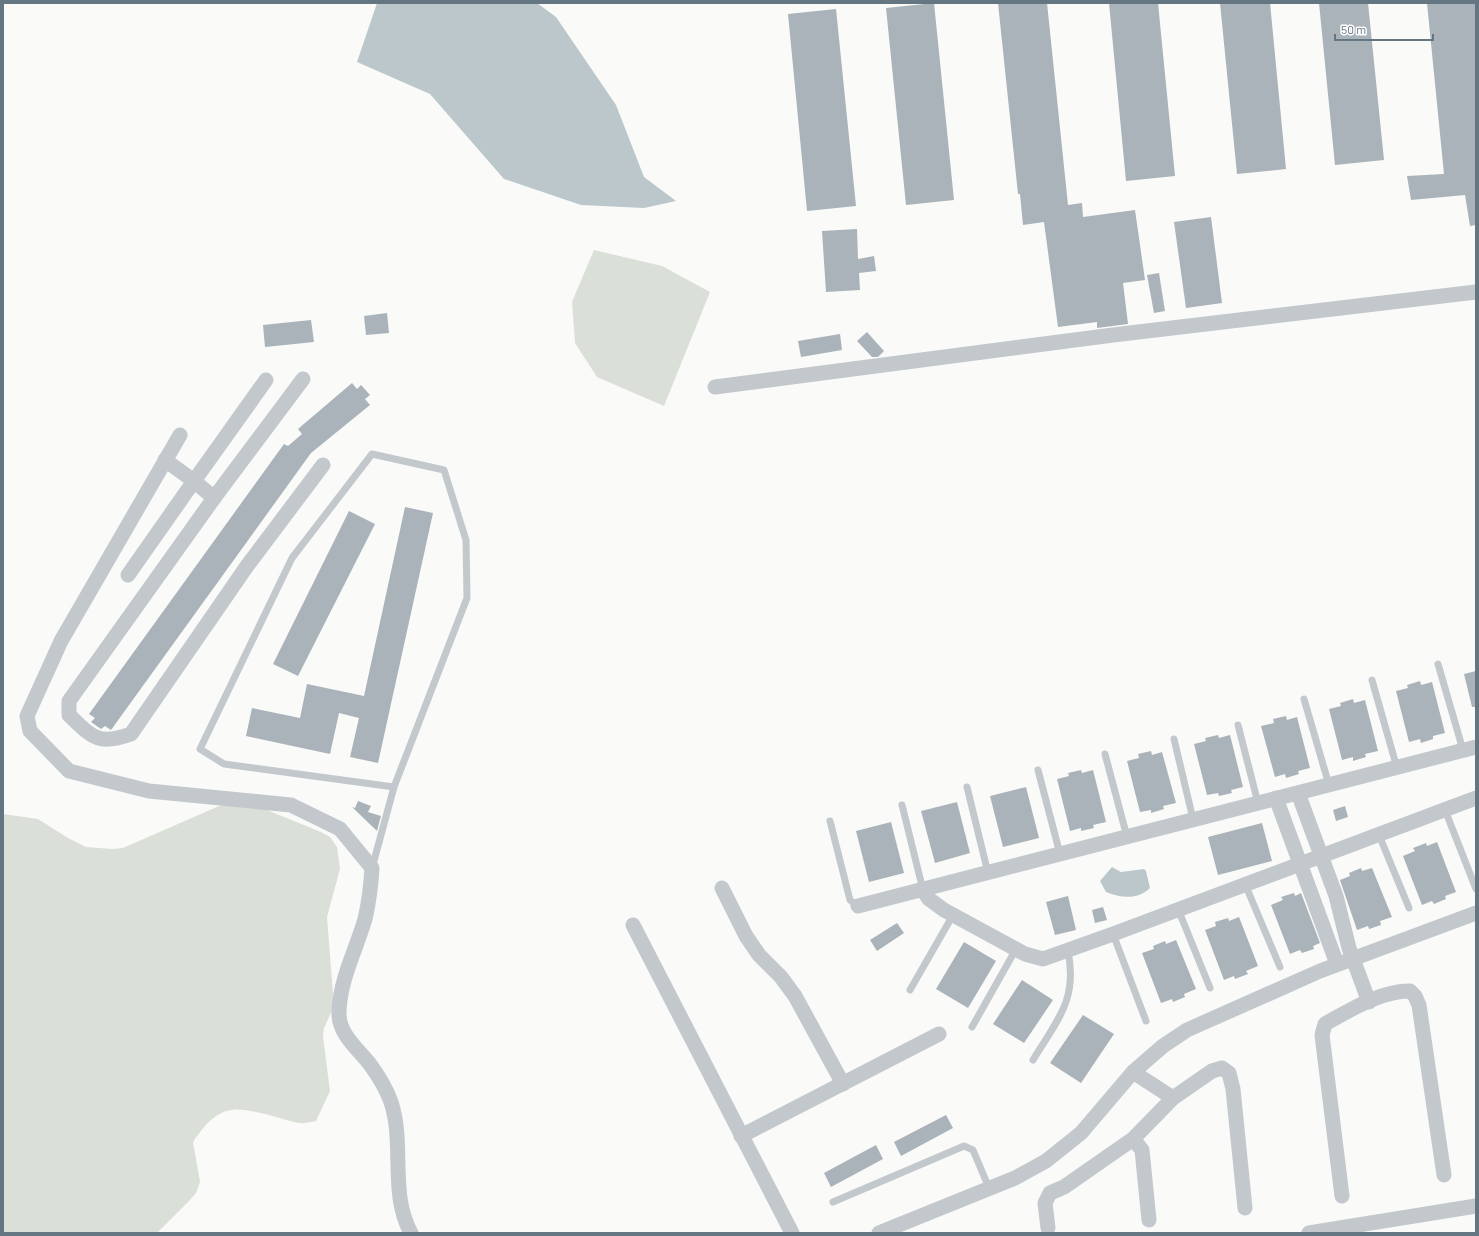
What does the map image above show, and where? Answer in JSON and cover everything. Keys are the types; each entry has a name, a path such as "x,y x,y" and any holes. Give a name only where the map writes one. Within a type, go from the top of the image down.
{"street":[{"path":"715,387 1113,335 1476,292"},
{"path":"303,379 214,498 69,701 69,715 83,728 100,740 115,740 131,734 247,566 323,465"},
{"path":"128,575 266,380"},
{"path":"180,435 62,641 27,716 30,731 69,770 149,791 291,805 340,830 372,868 370,891 364,920 342,988 339,1014 343,1030 353,1046 368,1062 377,1075 391,1104 397,1139 398,1190 405,1219 411,1233"},
{"path":"165,460 214,498"},
{"path":"858,906 1397,768 1469,748"},
{"path":"1298,793 1340,909 1345,937 1369,1002"},
{"path":"1276,798 1337,964"},
{"path":"923,890 936,905 1016,949 1030,956 1043,959 1321,857 1476,798"},
{"path":"722,888 746,936 759,955 781,978 795,996 843,1084"},
{"path":"879,1233 1015,1178 1046,1160 1065,1147 1081,1133 1133,1072 1163,1046 1188,1030 1337,964 1476,913"},
{"path":"633,925 792,1233"},
{"path":"1342,1196 1322,1034 1325,1024 1369,1002 1398,991 1410,990 1415,996 1419,1005 1444,1175"},
{"path":"741,1136 939,1034"},
{"path":"1048,1228 1045,1203 1050,1193 1064,1187 1133,1139 1173,1098 1212,1071 1222,1068 1230,1072 1233,1089 1245,1208"},
{"path":"1133,1072 1173,1098"},
{"path":"1133,1139 1142,1150 1149,1220"},
{"path":"1309,1233 1476,1206"}],"lane":[{"path":"372,868 394,787 467,598 466,540 444,470 372,454 292,558 200,749 224,764 394,787"},
{"path":"1438,664 1469,748"},
{"path":"1372,680 1397,768"},
{"path":"1304,699 1328,785"},
{"path":"1238,725 1258,803"},
{"path":"1174,739 1193,819"},
{"path":"1105,754 1127,837"},
{"path":"1038,770 1060,854"},
{"path":"967,787 988,873"},
{"path":"902,805 923,890"},
{"path":"1445,810 1476,888"},
{"path":"830,821 850,900 858,906"},
{"path":"1379,835 1409,908"},
{"path":"1245,884 1280,967"},
{"path":"1178,910 1210,988"},
{"path":"910,990 954,915"},
{"path":"1113,934 1146,1021"},
{"path":"972,1027 1016,949"},
{"path":"1033,1060 1066,1006 1070,995 1070,967 1068,950"},
{"path":"833,1202 964,1146 973,1150 989,1188"}],"shaded area":[{"path":"377,3 537,3 556,17 616,105 644,177 676,201 644,208 581,205 504,179 430,94 357,62"},
{"path":"594,250 662,266 710,292 664,406 597,377 575,343 572,302"},
{"path":"245,801 321,832 330,837 337,847 340,869 327,917 334,1006 324,1028 323,1037 330,1091 316,1121 298,1123 252,1111 241,1110 231,1110 221,1113 212,1119 203,1128 193,1142 200,1182 196,1193 157,1233 3,1233 3,814 38,819 68,838 86,847 112,849 123,848 219,806"},
{"path":"1112,867 1121,872 1144,869 1146,871 1150,888 1140,895 1129,897 1118,896 1106,892 1100,881"}],"building":[{"path":"934,3 954,200 906,205 886,8"},
{"path":"998,3 1047,3 1068,205 1082,203 1083,217 1135,210 1145,280 1123,283 1128,324 1097,328 1097,322 1058,327 1044,222 1023,225 1020,194 1018,194"},
{"path":"1109,3 1158,3 1175,176 1126,181"},
{"path":"1220,3 1270,3 1286,169 1237,174"},
{"path":"1319,3 1368,3 1384,160 1335,165"},
{"path":"1427,3 1476,3 1476,225 1470,226 1465,195 1411,200 1407,176 1444,174"},
{"path":"836,9 856,206 807,211 788,14"},
{"path":"1211,217 1222,303 1186,308 1174,222"},
{"path":"857,229 858,259 874,256 876,271 859,273 860,290 826,292 822,231"},
{"path":"1159,273 1165,311 1154,313 1147,275"},
{"path":"387,313 389,333 366,335 364,316"},
{"path":"311,320 314,342 265,347 263,325"},
{"path":"867,332 884,351 878,357 872,357 857,341"},
{"path":"840,334 842,350 801,357 798,341"},
{"path":"352,383 357,389 361,385 370,395 365,399 370,405 311,453 111,730 105,726 101,729 91,722 95,718 89,714 284,444 288,446 302,434 298,429"},
{"path":"405,507 433,513 378,763 350,757 359,718 339,713 330,754 246,736 252,708 300,718 307,684 364,696"},
{"path":"349,511 375,524 298,676 273,664"},
{"path":"1476,671 1476,707 1472,707 1464,674"},
{"path":"1420,681 1421,685 1432,682 1445,733 1433,736 1433,739 1421,743 1420,739 1409,742 1396,691 1408,688 1407,685"},
{"path":"1353,699 1354,703 1365,700 1378,751 1365,754 1366,757 1353,761 1353,757 1342,760 1329,709 1341,706 1340,703"},
{"path":"1286,716 1287,720 1297,717 1310,768 1298,771 1299,774 1286,778 1285,774 1275,777 1261,726 1274,723 1273,719"},
{"path":"1218,735 1219,738 1230,735 1243,787 1231,790 1232,793 1219,796 1218,793 1207,795 1194,744 1206,741 1205,738"},
{"path":"1151,751 1152,755 1162,752 1176,803 1163,806 1164,809 1151,813 1151,810 1140,812 1127,761 1139,758 1138,754"},
{"path":"1081,770 1082,773 1093,770 1106,822 1093,825 1094,828 1081,831 1081,828 1070,831 1057,779 1069,776 1068,773"},
{"path":"1026,787 1039,838 1003,847 990,796"},
{"path":"358,801 371,806 368,812 381,816 377,831 352,807 355,808"},
{"path":"957,802 970,853 935,863 921,811"},
{"path":"1345,806 1348,817 1336,821 1333,810"},
{"path":"891,822 904,873 869,882 856,831"},
{"path":"1262,823 1272,861 1218,875 1208,837"},
{"path":"1437,842 1456,892 1445,896 1446,899 1434,904 1432,901 1422,905 1403,856 1415,851 1413,848 1426,843 1427,846"},
{"path":"1361,868 1362,871 1372,868 1392,917 1380,921 1381,925 1369,929 1368,926 1357,930 1340,880 1350,876 1349,873"},
{"path":"1294,893 1295,896 1301,893 1320,943 1313,946 1314,949 1302,953 1300,950 1290,954 1271,905 1283,900 1281,897"},
{"path":"1068,896 1076,930 1055,935 1046,902"},
{"path":"1103,907 1107,920 1095,923 1092,910"},
{"path":"1239,917 1258,966 1246,971 1248,974 1235,979 1234,976 1224,980 1205,930 1216,926 1215,922 1228,918 1229,921"},
{"path":"897,923 904,933 877,951 870,940"},
{"path":"1176,940 1196,989 1184,994 1185,997 1173,1002 1172,999 1161,1003 1142,953 1154,949 1153,946 1165,941 1166,944"},
{"path":"964,942 996,961 968,1008 936,989"},
{"path":"1022,980 1053,1000 1024,1043 993,1024"},
{"path":"1083,1015 1114,1034 1081,1083 1050,1063"},
{"path":"946,1115 953,1128 901,1156 894,1142"},
{"path":"876,1145 883,1159 831,1187 824,1173"}]}
